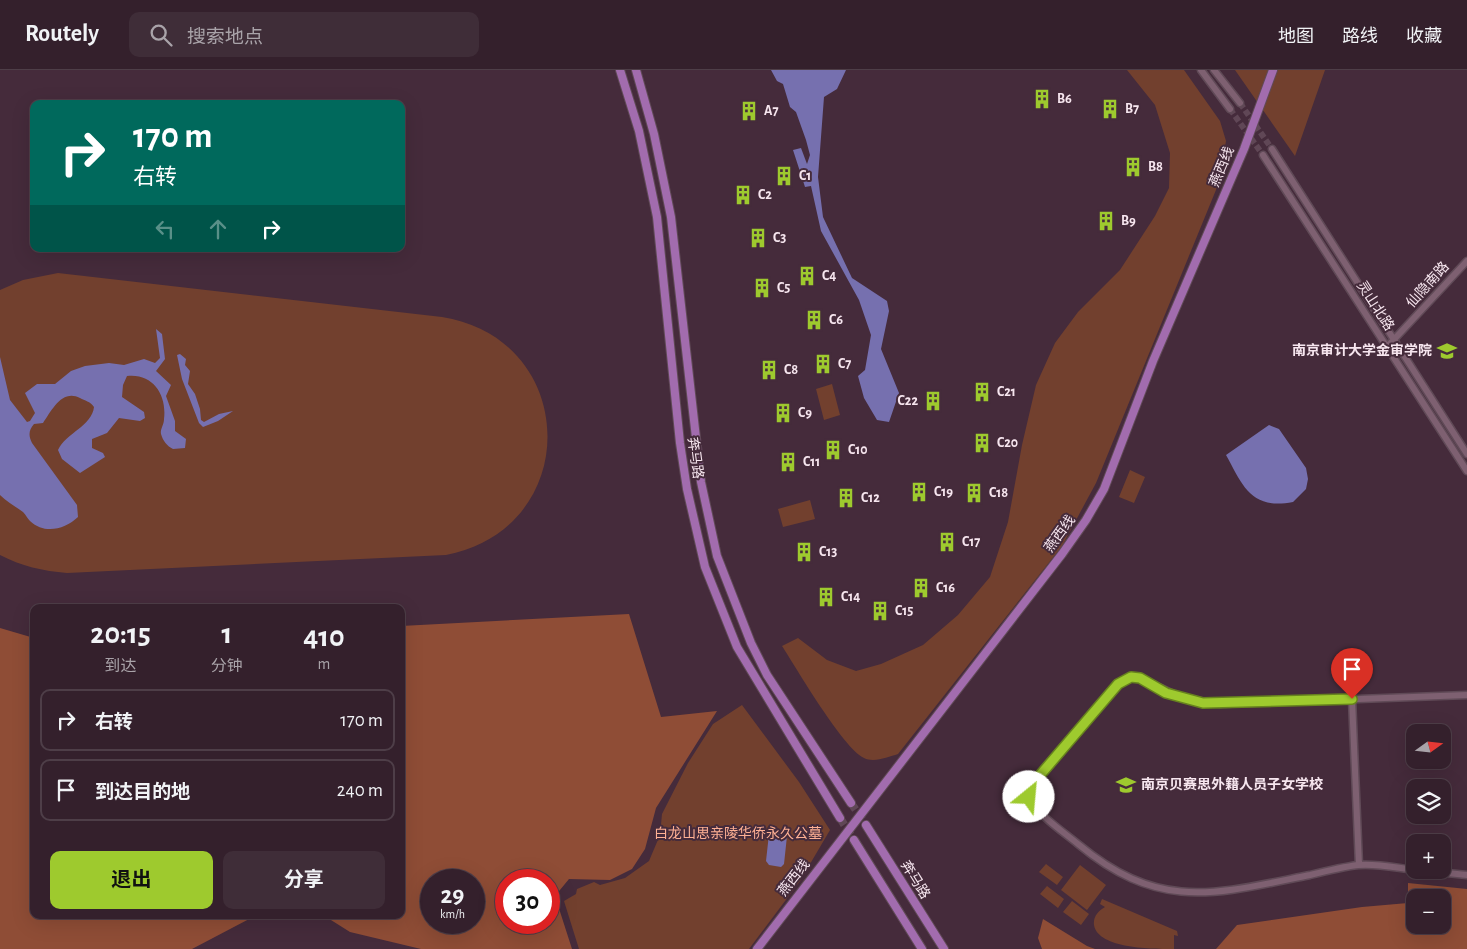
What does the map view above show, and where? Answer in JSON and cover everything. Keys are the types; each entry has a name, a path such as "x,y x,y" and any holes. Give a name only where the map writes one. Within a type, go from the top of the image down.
{"main road":[{"name":"奔马路","path":"620,70 639,131 657,217 680,443 687,489 705,567 737,647 840,818"},
{"name":"奔马路","path":"636,70 654,134 671,217 700,482 717,556 730,592 767,675 851,803"},
{"name":"燕西线","path":"757,949 1062,554 1097,503 1119,451 1156,352 1244,150 1273,70"},
{"name":"奔马路","path":"866,824 944,949"},
{"path":"854,840 922,949"}],"street":[{"path":"1201,70 1230,109"},
{"path":"1214,70 1240,103"},
{"name":"灵山北路","path":"1272,149 1467,454"},
{"name":"灵山北路","path":"1263,155 1467,471"},
{"name":"仙隐南路","path":"1387,347 1467,261"},
{"path":"1406,869 1360,865 1238,890 1186,893 1160,888 1139,881 1101,861 1064,833 1033,805 1029,797 1035,781 1118,684 1131,677 1140,678 1175,696 1203,703 1467,695"},
{"path":"1352,699 1360,865"},
{"path":"1451,873 1467,875"}],"green space":[{"path":"1127,70 1184,70 1220,121 1226,141 1218,185 1096,483 1062,546 898,754 877,760 864,758 844,740 782,646 798,638 827,660 856,671 881,664 923,645 958,615 990,577 1008,522 1022,445 1036,385 1055,343 1078,312 1120,270 1155,216 1169,188 1170,153 1155,105"},
{"path":"1235,70 1325,70 1295,156"},
{"path":"58,273 442,317 487,332 520,360 540,395 548,434 542,474 523,510 491,538 446,555 67,573 32,567 8,559 0,555 0,290 23,280"},
{"path":"832,384 840,415 824,420 816,389"},
{"path":"1130,470 1145,477 1134,503 1119,497"},
{"path":"810,500 815,519 783,527 778,509"},
{"name":"白龙山思亲陵华侨永久公墓","path":"742,705 799,782 830,830 800,881 749,949 579,949 564,901 576,894 577,889 594,882 600,885 625,878 649,861 660,835 662,814 688,763 713,724"},
{"path":"1046,864 1063,877 1057,885 1039,872"},
{"path":"1080,865 1106,885 1087,910 1061,890"},
{"path":"1047,886 1064,899 1058,908 1040,894"},
{"path":"1102,899 1177,931 1178,936 1174,935 1174,949 1141,948 1105,939 1098,933 1094,925 1096,914 1105,907 1100,904"},
{"path":"1072,901 1089,914 1081,925 1063,912"}],"shaded area":[{"path":"771,70 846,70 837,89 824,97 818,177 823,217 852,278 887,301 889,311 881,349 899,393 889,422 877,420 864,398 858,376 865,370 871,335 859,300 821,231 811,186 805,187 793,150 801,148 807,164 810,155 806,140 796,112 790,107 783,84 777,81"},
{"path":"156,329 162,334 165,359 156,371 171,385 166,396 175,421 175,431 186,439 185,448 173,449 163,439 161,432 164,421 163,402 156,387 144,378 127,376 123,385 122,397 144,412 145,418 140,421 119,418 107,433 92,439 92,448 103,453 105,457 80,473 62,459 58,450 89,419 94,407 89,402 80,398 68,396 58,402 43,423 34,424 30,435 32,443 77,505 78,517 67,525 55,529 42,528 36,525 23,512 0,495 0,357 10,400 27,422 30,421 35,413 25,393 37,384 55,384 71,371 85,366 109,363 124,365 144,359 155,363 160,358"},
{"path":"180,354 186,359 185,365 190,371 188,384 195,394 201,420 204,422 219,414 233,411 218,421 203,427 199,423 182,379 177,355"},
{"path":"1269,425 1279,429 1306,468 1308,479 1306,489 1293,502 1279,504 1258,499 1244,486 1226,455"},
{"path":"629,614 661,717 717,711 656,808 645,849 632,869 610,880 569,879 560,890 560,869 495,869 495,934 560,934 560,912 572,949 421,949 350,932 329,919 405,919 405,626"},
{"path":"0,628 30,637 30,919 249,919 192,949 0,949"},
{"path":"773,831 783,832 787,836 784,864 781,867 769,865 766,861 769,834"},
{"path":"1408,883 1467,889 1467,949 1216,949 1237,925 1362,907 1406,903 1406,934 1451,934 1451,889 1408,889"},
{"path":"1043,919 1095,949 1042,949 1038,938"}],"tunnel":[{"path":"1240,103 1272,149"},
{"path":"1230,109 1263,155"},
{"path":"851,803 866,825"},
{"path":"840,818 854,840"}],"place":[{"name":"B6","path":"1042,99"},
{"name":"B7","path":"1110,109"},
{"name":"A7","path":"749,111"},
{"name":"B8","path":"1133,167"},
{"name":"C1","path":"784,176"},
{"name":"C2","path":"743,195"},
{"name":"B9","path":"1106,221"},
{"name":"C3","path":"758,238"},
{"name":"C4","path":"807,276"},
{"name":"C5","path":"762,288"},
{"name":"C6","path":"814,320"},
{"name":"南京审计大学金审学院","path":"1447,351"},
{"name":"C7","path":"823,364"},
{"name":"C8","path":"769,370"},
{"name":"C21","path":"982,392"},
{"name":"C22","path":"933,401"},
{"name":"C9","path":"783,413"},
{"name":"C20","path":"982,443"},
{"name":"C10","path":"833,450"},
{"name":"C11","path":"788,462"},
{"name":"C19","path":"919,492"},
{"name":"C18","path":"974,493"},
{"name":"C12","path":"846,498"},
{"name":"C17","path":"947,542"},
{"name":"C13","path":"804,552"},
{"name":"C16","path":"921,588"},
{"name":"C14","path":"826,597"},
{"name":"C15","path":"880,611"},
{"name":"南京贝赛思外籍人员子女学校","path":"1126,785"}],"route":[{"path":"1029,797 1031,787 1035,781 1124,679 1131,677 1140,678 1166,693 1203,703 1258,704 1352,699"}]}
